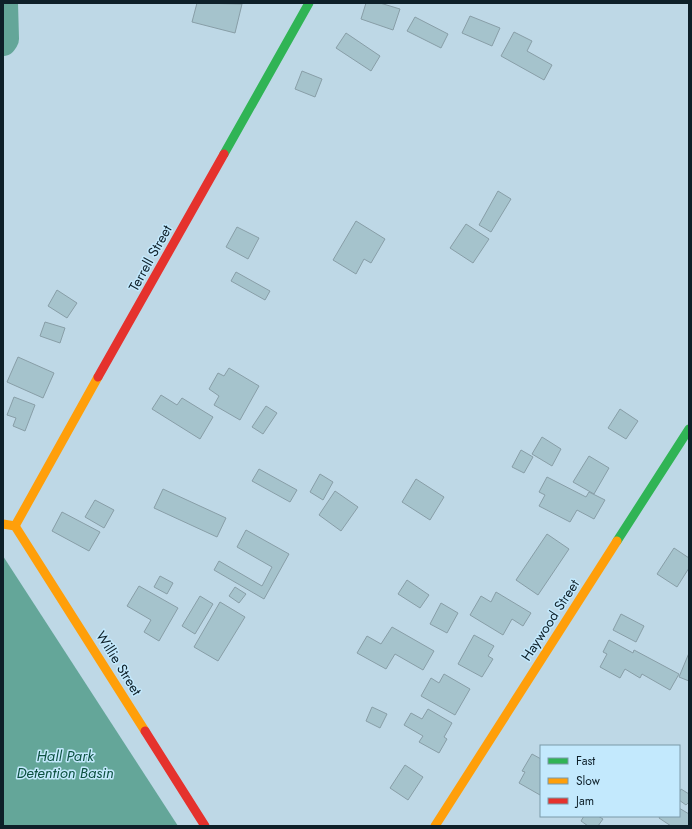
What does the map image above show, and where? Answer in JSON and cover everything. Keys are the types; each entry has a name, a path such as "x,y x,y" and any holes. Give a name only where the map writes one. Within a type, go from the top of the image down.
{"street":[{"name":"Terrell Street","path":"16,526 309,3"},
{"name":"Haywood Street","path":"435,826 689,429"},
{"path":"3,524 16,526"},
{"name":"Willie Street","path":"16,526 205,826"}],"water":[{"name":"Hall Park Detention Basin","path":"3,556 178,826 3,826"}],"building":[{"path":"197,3 242,4 235,33 192,22"},
{"path":"366,3 380,3 400,9 393,30 361,19"},
{"path":"470,16 500,28 492,46 462,33"},
{"path":"415,17 448,34 441,48 407,31"},
{"path":"514,32 532,41 527,51 552,65 544,80 501,56"},
{"path":"346,33 380,56 371,71 336,48"},
{"path":"302,71 322,79 315,97 295,89"},
{"path":"498,191 511,199 491,232 479,225"},
{"path":"356,221 385,239 371,263 364,259 356,274 333,260"},
{"path":"466,224 489,239 473,263 450,248"},
{"path":"237,227 259,238 248,259 226,247"},
{"path":"236,272 270,291 265,300 231,281"},
{"path":"57,290 77,303 67,318 48,306"},
{"path":"45,322 65,328 60,343 40,336"},
{"path":"18,357 54,373 43,398 7,382"},
{"path":"229,368 259,386 240,420 214,405 219,396 209,389 218,373 224,376"},
{"path":"161,395 177,405 182,398 213,417 200,439 152,409"},
{"path":"14,397 35,405 25,431 13,426 16,418 7,415"},
{"path":"266,406 277,413 263,434 252,427"},
{"path":"620,409 638,421 626,439 608,428"},
{"path":"542,437 561,449 552,466 532,454"},
{"path":"521,450 533,457 524,473 512,467"},
{"path":"589,456 609,468 594,494 573,482"},
{"path":"259,469 297,490 290,502 252,481"},
{"path":"320,474 333,482 323,500 310,492"},
{"path":"547,477 586,497 589,492 605,500 594,519 577,510 570,522 539,506 545,495 539,492"},
{"path":"416,479 444,497 430,520 402,502"},
{"path":"163,489 226,518 217,537 154,508"},
{"path":"335,491 358,507 341,531 319,515"},
{"path":"95,500 114,510 104,528 85,517"},
{"path":"62,512 100,532 89,551 52,531"},
{"path":"246,530 289,554 264,599 214,570 219,561 262,586 272,567 237,547"},
{"path":"547,534 569,549 538,595 516,580"},
{"path":"674,548 689,558 689,568 677,587 657,574"},
{"path":"160,576 173,583 167,594 154,587"},
{"path":"407,580 429,595 420,608 398,594"},
{"path":"139,586 178,608 159,641 144,632 151,620 127,606"},
{"path":"235,587 246,594 239,603 229,596"},
{"path":"496,592 531,613 523,626 512,619 503,635 470,615 481,596 491,602"},
{"path":"200,596 213,604 195,634 182,626"},
{"path":"220,602 245,617 218,661 194,647"},
{"path":"441,603 458,613 447,633 430,624"},
{"path":"621,614 644,626 636,642 613,630"},
{"path":"392,627 434,651 423,670 395,654 386,669 357,653 367,636 381,644"},
{"path":"474,635 494,646 488,656 493,659 482,677 458,664"},
{"path":"609,640 633,653 634,650 679,674 670,690 642,674 640,678 625,669 620,678 600,667 607,654 603,652"},
{"path":"689,653 689,681 679,677"},
{"path":"444,674 470,689 455,715 421,696 431,678 439,683"},
{"path":"372,707 387,714 380,728 366,721"},
{"path":"428,709 452,723 444,737 447,739 439,753 419,742 423,736 404,725 411,713 422,719"},
{"path":"532,754 540,758 540,795 519,783 525,772 522,771"},
{"path":"405,765 423,777 408,800 390,788"},
{"path":"681,789 689,794 689,802 686,805 680,801"},
{"path":"680,809 689,814 689,826 671,826 659,818 680,817"},
{"path":"583,817 600,817 603,819 598,826 588,826 581,821"}],"waterway":[{"path":"3,42 5,39 4,3"}],"traffic: fast":[{"path":"224,154 309,3"},
{"path":"617,541 689,429"}],"traffic: slow":[{"path":"15,526 98,377"},
{"path":"3,524 15,526 145,731"},
{"path":"435,826 617,541"}],"traffic: jam":[{"path":"98,377 224,154"},
{"path":"145,731 205,826"}]}
